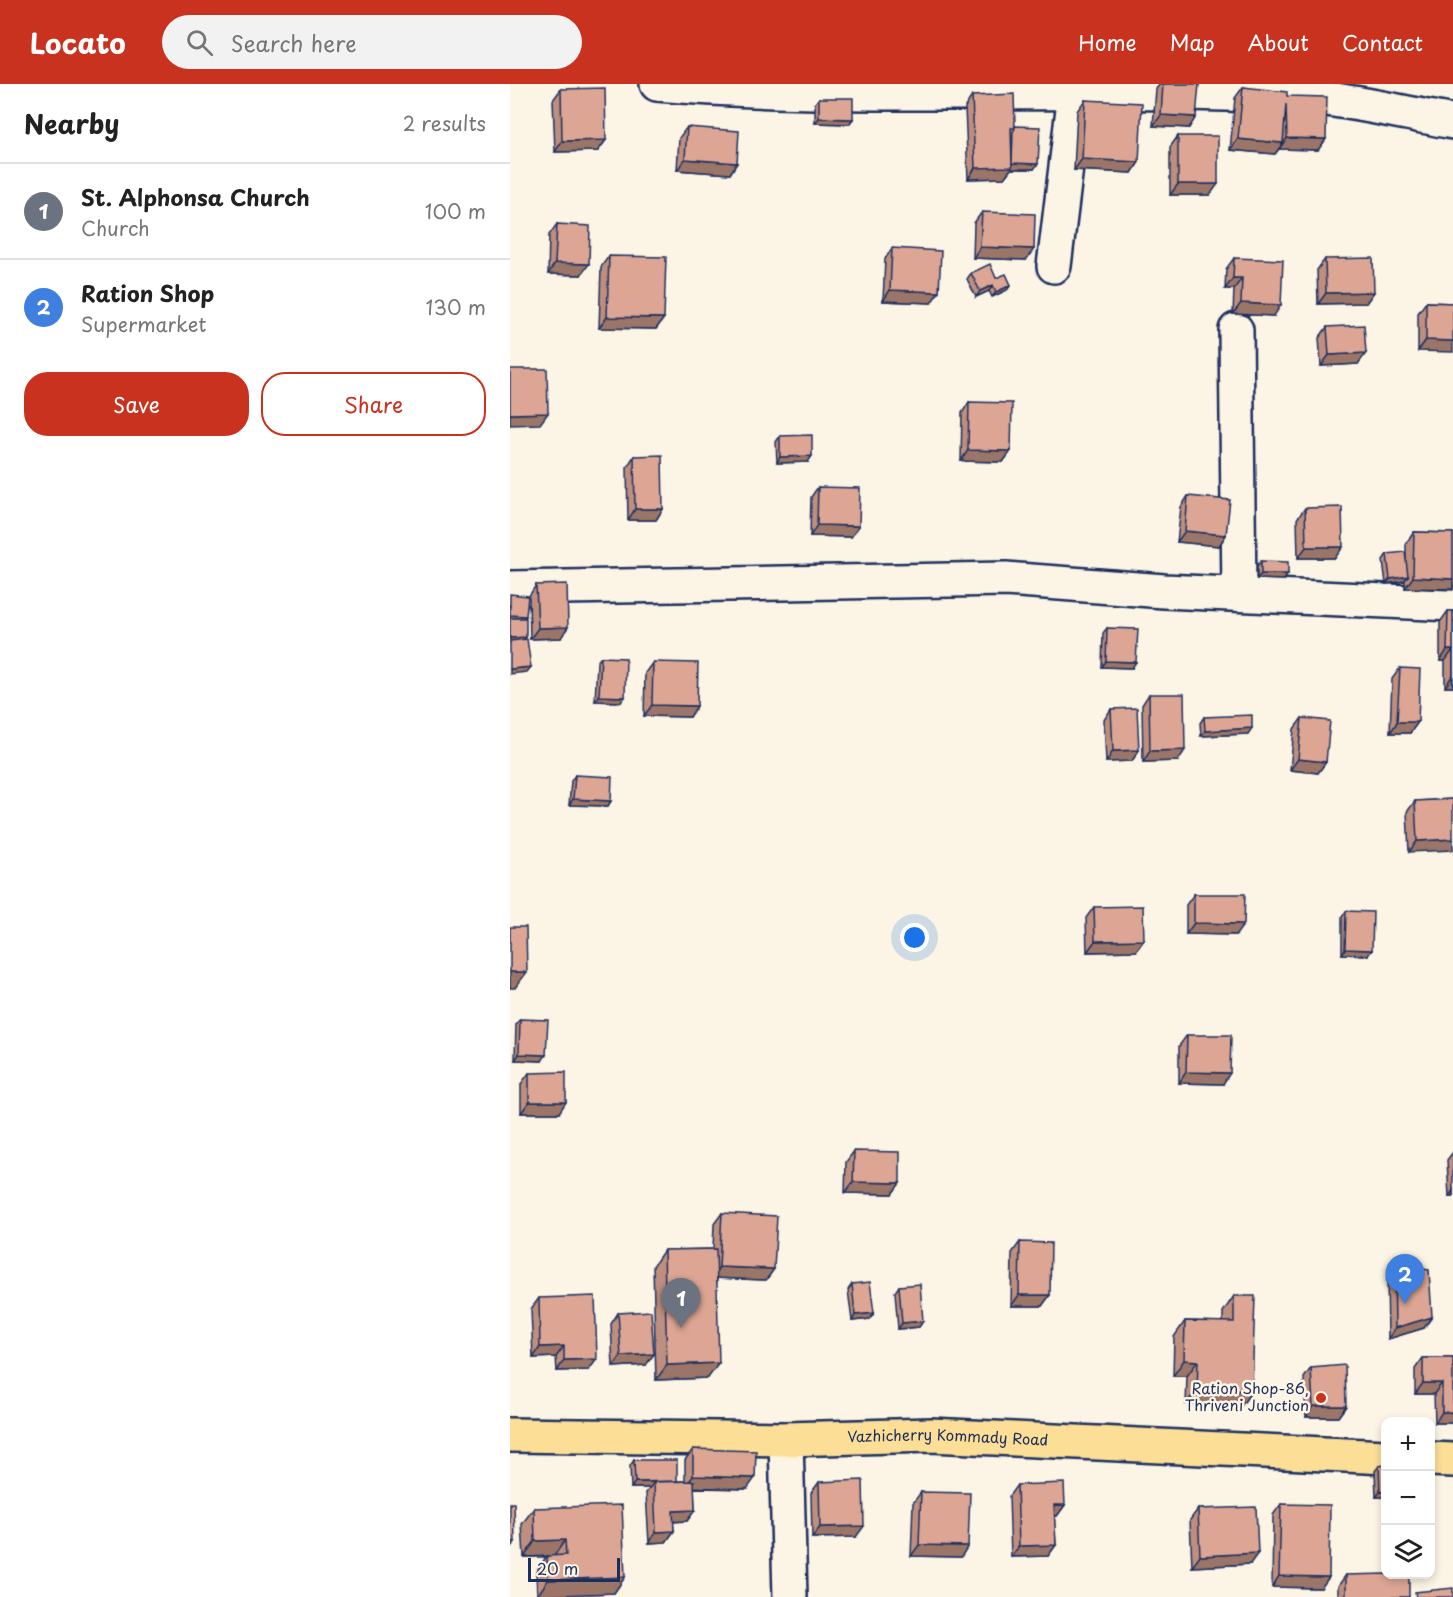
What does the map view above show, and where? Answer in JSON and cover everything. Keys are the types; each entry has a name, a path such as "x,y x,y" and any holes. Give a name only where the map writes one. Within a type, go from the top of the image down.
{"main road":[{"name":"Vazhicherry Kommady Road","path":"510,1435 786,1439 932,1435 1381,1457"},
{"path":"1435,1459 1453,1460"}],"street":[{"path":"657,84 736,91 1076,87 1203,91 1320,98 1453,122"},
{"path":"1054,266 1076,87"},
{"path":"1236,330 1239,594"},
{"path":"510,588 1006,579 1239,594 1453,604"},
{"path":"786,1439 790,1597"}],"building":[{"path":"1163,84 1199,84 1196,117 1161,115"},
{"path":"1243,87 1287,92 1287,96 1327,97 1326,139 1287,138 1286,104 1283,143 1238,139"},
{"path":"605,88 606,140 562,141 561,89"},
{"path":"1014,94 1015,128 1011,128 1012,167 975,168 972,96"},
{"path":"819,98 853,98 853,119 819,118"},
{"path":"1085,100 1142,103 1139,162 1082,159"},
{"path":"1015,126 1040,127 1038,164 1012,163"},
{"path":"687,127 739,131 737,163 685,159"},
{"path":"1178,136 1218,136 1218,184 1178,184"},
{"path":"982,212 1035,214 1034,249 980,247"},
{"path":"557,224 590,226 589,264 555,263"},
{"path":"892,248 941,251 939,292 890,290"},
{"path":"609,256 666,257 664,318 607,317"},
{"path":"1234,258 1283,260 1281,305 1241,303 1242,278 1233,278"},
{"path":"1373,258 1374,292 1326,293 1325,259"},
{"path":"990,264 996,278 1006,274 1011,285 996,292 993,285 980,291 971,273"},
{"path":"1426,302 1453,303 1453,341 1426,340"},
{"path":"1364,325 1366,353 1329,355 1327,327"},
{"path":"510,369 547,369 548,413 510,414"},
{"path":"969,402 1012,403 1011,451 968,450"},
{"path":"812,435 812,456 780,457 780,436"},
{"path":"662,455 663,509 635,509 634,456"},
{"path":"818,487 860,488 859,526 817,525"},
{"path":"1188,496 1230,500 1226,535 1185,531"},
{"path":"1342,507 1343,547 1306,547 1305,508"},
{"path":"1414,532 1453,533 1453,579 1413,577"},
{"path":"1405,552 1408,576 1390,579 1387,554"},
{"path":"1261,561 1288,562 1288,574 1261,574"},
{"path":"567,584 568,627 538,628 536,585"},
{"path":"510,594 528,596 526,616 510,615"},
{"path":"1448,611 1453,611 1453,650 1447,650"},
{"path":"510,618 526,618 526,637 510,638"},
{"path":"1107,628 1138,629 1136,662 1106,661"},
{"path":"527,639 531,667 510,669 510,641"},
{"path":"601,657 626,658 625,697 599,696"},
{"path":"653,662 698,663 697,706 652,705"},
{"path":"1400,668 1420,669 1418,722 1397,722"},
{"path":"1149,694 1184,694 1185,750 1150,751"},
{"path":"1137,708 1139,750 1113,751 1111,709"},
{"path":"1252,715 1252,728 1205,731 1204,717"},
{"path":"1302,718 1330,721 1326,762 1298,759"},
{"path":"575,775 612,777 611,801 573,799"},
{"path":"1453,799 1453,839 1417,841 1415,801"},
{"path":"1194,894 1245,894 1244,924 1194,923"},
{"path":"1143,906 1144,940 1095,941 1094,907"},
{"path":"1346,911 1373,912 1372,950 1345,949"},
{"path":"510,927 526,927 527,972 510,972"},
{"path":"520,1019 548,1020 546,1055 519,1054"},
{"path":"1187,1035 1231,1035 1230,1073 1186,1072"},
{"path":"566,1072 566,1102 529,1102 529,1073"},
{"path":"854,1151 900,1152 900,1183 853,1182"},
{"path":"722,1213 777,1216 774,1269 719,1267"},
{"path":"1020,1242 1051,1243 1050,1295 1019,1295"},
{"path":"716,1249 719,1363 667,1365 664,1250"},
{"path":"1394,1265 1429,1270 1432,1317 1395,1328"},
{"path":"870,1282 874,1313 855,1315 852,1284"},
{"path":"920,1284 923,1321 902,1323 899,1286"},
{"path":"595,1296 597,1359 564,1360 564,1346 540,1347 539,1298"},
{"path":"1234,1296 1255,1296 1252,1391 1197,1389 1198,1361 1184,1360 1185,1321 1234,1322"},
{"path":"651,1311 654,1354 621,1356 618,1313"},
{"path":"1423,1358 1453,1358 1453,1412 1442,1412 1442,1383 1423,1383"},
{"path":"1345,1365 1346,1406 1313,1406 1311,1368"},
{"path":"693,1449 756,1451 755,1478 693,1476"},
{"path":"634,1460 677,1460 677,1481 635,1482"},
{"path":"1379,1466 1381,1466 1380,1492"},
{"path":"863,1480 864,1526 820,1527 819,1482"},
{"path":"694,1481 695,1510 673,1511 674,1531 656,1532 654,1482"},
{"path":"1064,1483 1065,1505 1054,1505 1056,1545 1019,1546 1017,1485"},
{"path":"921,1492 970,1493 968,1546 919,1545"},
{"path":"510,1503 514,1503 515,1542 510,1542"},
{"path":"1281,1504 1330,1505 1329,1577 1279,1576"},
{"path":"622,1505 625,1577 548,1580 547,1556 566,1555 565,1540 535,1541 534,1508"},
{"path":"1256,1507 1258,1553 1200,1556 1198,1509"},
{"path":"1381,1574 1381,1579 1409,1579 1409,1597 1346,1597 1346,1575"},
{"path":"1453,1588 1453,1597 1416,1597 1415,1592"}],"place":[{"name":"Ration Shop","path":"1405,1304"},
{"name":"St. Alphonsa Church","path":"681,1328"},
{"name":"Ration Shop-86, Thriveni Junction","path":"1321,1398"}]}
